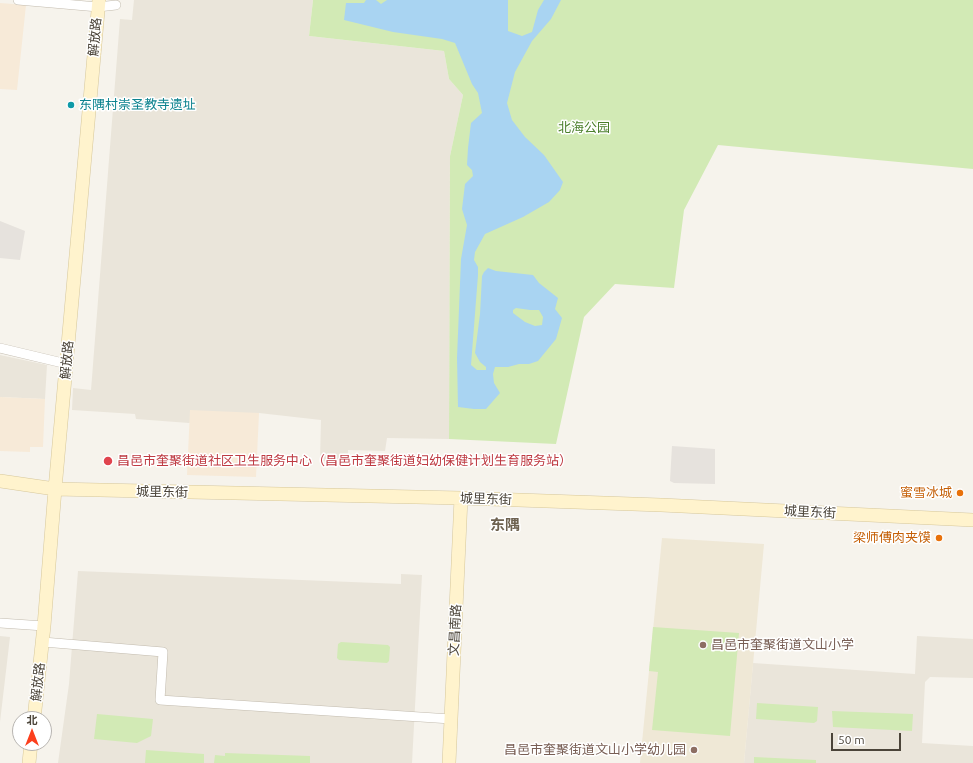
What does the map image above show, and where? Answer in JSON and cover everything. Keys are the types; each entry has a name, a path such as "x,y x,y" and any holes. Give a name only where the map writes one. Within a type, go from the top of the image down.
{"street":[{"path":"18,0 98,3 116,6"},
{"name":"解放路","path":"35,711 43,642 98,3"},
{"path":"0,348 66,364"},
{"name":"城里东街","path":"0,481 55,489 461,498 661,505 973,520"},
{"name":"文昌南路","path":"449,763 461,498"},
{"path":"0,623 44,626"},
{"path":"43,642 163,652 160,700 451,719"},
{"path":"29,763 30,751"}],"shaded area":[{"path":"134,0 313,0 309,36 444,51 449,79 463,95 450,156 449,439 387,438 385,451 348,450 348,461 320,461 321,420 259,413 189,423 136,419 135,414 72,410 73,388 91,390 120,19 132,20"},
{"path":"0,3 26,5 17,90 0,89"},
{"path":"0,221 25,231 20,260 0,258"},
{"path":"0,355 47,365 45,399 0,397"},
{"path":"0,397 45,399 43,447 30,447 30,452 0,451"},
{"path":"190,410 259,413 256,477 187,475"},
{"path":"672,446 715,449 715,484 674,483 670,481"},
{"name":"昌邑市奎聚街道文山小学","path":"662,538 764,544 744,763 640,763"},
{"path":"78,571 401,584 401,574 422,575 412,763 58,763 69,684"},
{"path":"0,636 10,637 0,722"},
{"path":"917,636 973,639 973,678 930,677 925,682 922,743 973,746 973,763 744,763 753,663 915,674"}],"green space":[{"name":"北海公园","path":"313,0 973,0 973,169 718,145 684,210 674,288 615,284 584,317 556,444 449,439 450,156 463,95 449,79 444,51 309,36"},
{"path":"653,627 739,633 730,736 652,730 658,672 649,671"},
{"path":"341,642 388,645 390,647 389,661 387,663 339,660 337,658 338,644"},
{"path":"757,703 818,707 817,721 814,723 756,719"},
{"path":"832,711 913,714 912,731 833,727"},
{"path":"97,714 153,719 151,736 137,743 94,739"},
{"path":"146,750 204,754 204,763 145,763"},
{"path":"225,753 310,756 310,763 214,763 215,755 225,756"},
{"path":"754,757 816,760 816,763 754,763"}],"water":[{"name":"北海公园","path":"366,0 376,0 381,4 387,0 508,0 508,31 522,36 532,32 538,10 544,0 561,0 551,19 532,41 515,72 507,103 512,120 525,137 544,155 563,182 560,190 549,202 523,217 485,234 475,252 474,260 478,267 478,275 471,365 477,370 486,370 486,367 480,362 475,353 480,314 482,276 488,268 496,271 533,275 539,283 558,298 555,309 562,318 556,339 538,361 508,367 495,367 493,374 494,383 500,393 486,409 458,407 457,358 461,259 467,225 462,209 465,184 473,176 472,170 467,165 471,123 482,113 478,93 472,84 455,43 442,39 393,32 344,20 346,3 364,3","holes":["516,308 539,310 543,317 542,325 535,326 525,322 513,313 513,310"]}],"place":[{"name":"东隅村崇圣教寺遗址","path":"71,105"},
{"name":"昌邑市奎聚街道社区卫生服务中心（昌邑市奎聚街道妇幼保健计划生育服务站）","path":"108,461"},
{"name":"蜜雪冰城","path":"960,493"},
{"name":"梁师傅肉夹馍","path":"939,538"},
{"name":"昌邑市奎聚街道文山小学","path":"703,645"},
{"name":"昌邑市奎聚街道文山小学幼儿园","path":"694,750"}],"district":[{"name":"东隅","path":"505,525"}]}
